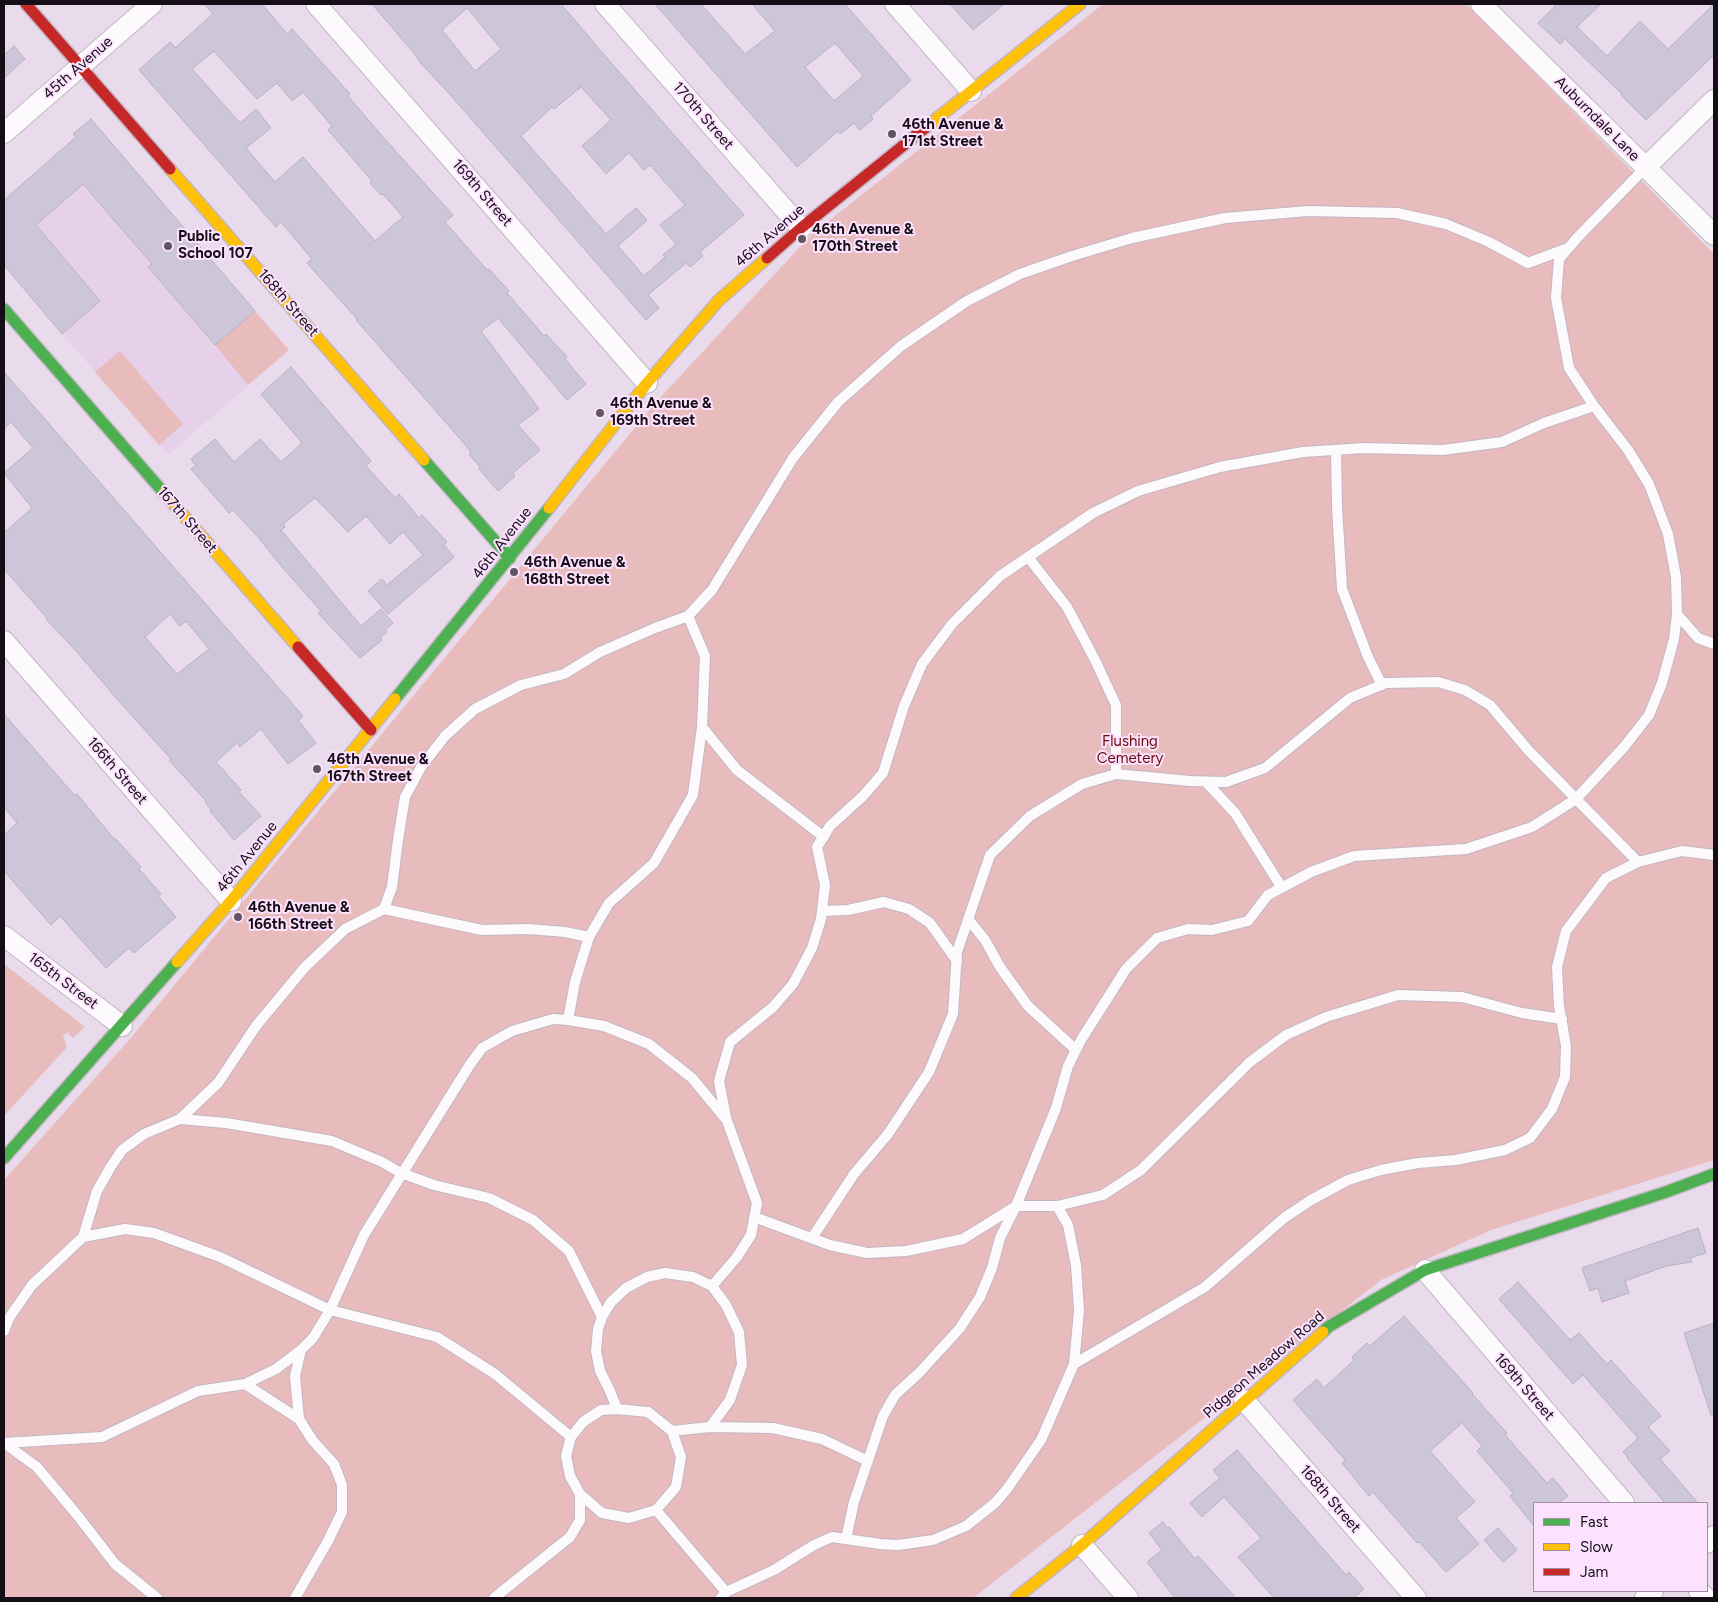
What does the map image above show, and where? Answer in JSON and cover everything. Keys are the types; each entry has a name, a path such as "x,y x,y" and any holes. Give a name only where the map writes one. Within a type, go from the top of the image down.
{"street":[{"name":"168th Street","path":"26,4 510,558"},
{"name":"45th Avenue","path":"4,133 152,4"},
{"name":"169th Street","path":"316,4 648,382"},
{"name":"170th Street","path":"606,4 801,228"},
{"path":"895,4 971,91"},
{"name":"46th Avenue","path":"4,1158 231,901 510,558 648,382 719,300 801,228 1080,4"},
{"name":"Auburndale Lane","path":"1490,7 1714,235"},
{"path":"1646,167 1714,100"},
{"name":"167th Street","path":"4,309 371,730"},
{"name":"166th Street","path":"4,641 231,901"},
{"name":"165th Street","path":"4,936 122,1026"},
{"name":"Pidgeon Meadow Road","path":"1016,1598 1082,1545 1328,1327 1425,1270 1666,1192 1714,1174"},
{"name":"169th Street","path":"1425,1270 1623,1502"},
{"name":"168th Street","path":"1244,1400 1416,1598"},
{"path":"1082,1545 1128,1598"}],"lane":[{"path":"846,1539 854,1502 883,1416 896,1395 942,1350 960,1328 980,1297 992,1268 1000,1238 1016,1206 1056,1108 1068,1066 1100,1009 1126,969 1157,938 1188,929 1212,930 1248,921 1268,895 1311,872 1354,856 1466,849 1532,827 1576,798 1624,747 1649,715 1662,683 1674,639 1677,614 1676,577 1668,534 1649,484 1628,450 1594,406 1569,368 1556,298 1559,259 1646,167"},
{"path":"384,909 392,887 405,797 421,768 445,736 475,709 521,685 564,674 600,652 688,616 712,590 793,458 838,402 901,346 967,301 1020,274 1072,256 1132,238 1225,218 1308,211 1397,213 1446,224 1488,242 1528,263 1568,248"},
{"path":"712,1286 737,1257 751,1234 757,1204 726,1118 719,1081 730,1042 773,1007 793,984 812,948 821,919 825,885 817,847 830,826 863,796 882,773 904,706 922,664 952,624 1000,576 1093,513 1138,491 1220,467 1303,452 1364,448 1443,450 1502,442 1544,423 1594,406"},
{"path":"1336,450 1342,589 1368,657 1382,685"},
{"path":"1028,557 1067,607 1116,705 1116,774"},
{"path":"1677,614 1698,638 1714,644"},
{"path":"568,1020 575,982 589,937 609,903 654,863 693,795 702,726 705,656 688,616"},
{"path":"812,1238 854,1174 888,1134 929,1072 952,1014 958,952 990,855 1030,816 1082,784 1116,774 1226,782 1265,768 1350,698 1386,683 1438,682 1478,696 1500,716 1529,751 1638,862"},
{"path":"702,726 737,770 824,837"},
{"path":"1206,782 1235,813 1282,888"},
{"path":"1074,1364 1205,1287 1284,1218 1310,1200 1348,1180 1381,1170 1418,1163 1456,1160 1505,1150 1530,1138 1552,1109 1564,1077 1566,1046 1557,967 1566,931 1606,878 1638,862 1682,850 1714,855"},
{"path":"822,912 848,910 884,902 909,909 930,923 957,961"},
{"path":"4,1331 9,1318 32,1285 83,1237 98,1191 122,1150 144,1134 180,1119 218,1083 256,1026 305,967 345,929 384,909 482,930 529,929 565,932 589,937"},
{"path":"969,920 986,940 1000,967 1028,1006 1076,1050"},
{"path":"754,1217 830,1245 867,1253 906,1251 963,1239 1016,1206 1057,1206 1103,1195 1141,1170 1250,1062 1286,1035 1326,1017 1398,995 1462,998 1522,1013 1562,1019"},
{"path":"4,1443 102,1437 198,1391 245,1384 276,1369 301,1350 313,1338 330,1310 357,1249 401,1173 469,1066 482,1048 512,1030 553,1019 568,1020 604,1026 649,1044 692,1078 726,1118"},
{"path":"180,1119 226,1122 332,1141 382,1162 401,1173 434,1185 489,1198 533,1220 569,1251 602,1317"},
{"path":"656,1510 723,1595 774,1570 814,1545 832,1537 888,1545 933,1540 966,1526 981,1515 1007,1490 1041,1440 1074,1364 1080,1311 1076,1265 1068,1225 1057,1206"},
{"path":"83,1237 125,1229 154,1233 220,1257 330,1310 437,1337 495,1374 572,1436"},
{"path":"617,1408 600,1371 596,1351 598,1329 602,1317 611,1302 626,1288 647,1277 666,1273 693,1277 712,1286 726,1305 739,1332 742,1365 730,1400 710,1426"},
{"path":"299,1419 295,1376 301,1350"},
{"path":"245,1384 299,1419 313,1441 334,1464 342,1485 342,1512 328,1541 295,1598"},
{"path":"617,1408 648,1412 672,1431 682,1457 676,1487 656,1510 629,1518 602,1513 580,1494 570,1476 566,1456 572,1436 583,1422 601,1410 617,1408"},
{"path":"672,1431 710,1426 773,1428 822,1439 868,1461"},
{"path":"4,1443 37,1467 115,1564 157,1598"},
{"path":"494,1598 570,1537 580,1520 580,1494"}],"shaded area":[{"path":"82,182 152,264 148,268 214,345 255,311 289,350 168,455 62,334 100,301 29,217"}],"green space":[{"name":"Flushing Cemetery","path":"1103,4 1466,4 1714,254 1714,1160 1491,1230 1381,1280 973,1598 4,1598 4,1180 129,1040 657,401 811,235"},
{"path":"255,311 289,350 248,385 215,345"},
{"path":"120,351 183,424 159,445 95,372"},
{"path":"4,964 85,1027 73,1038 67,1032 63,1036 67,1047 4,1116"}],"building":[{"path":"204,4 262,4 287,34 292,29 350,94 348,96 382,136 453,215 445,222 487,270 489,269 509,291 507,293 544,336 546,334 567,357 565,359 586,384 567,400 498,318 481,331 539,409 518,425 540,450 513,473 515,476 498,491 479,469 480,467 469,454 471,452 456,434 307,263 312,259 281,222 276,227 139,70 170,42 175,48 213,14","holes":["214,51 257,99 277,83 292,101 303,92 332,126 328,130 372,181 370,183 381,195 383,194 403,217 375,241 303,157 275,182 246,148 271,128 256,109 240,123 192,69"]},
{"path":"372,4 561,4 744,215 700,252 703,256 690,267 686,263 648,295 659,308 646,320","holes":["467,8 501,49 475,71 442,30","581,87 611,120 582,146 606,174 629,153 644,170 650,165 685,205 660,225 676,244 644,276 618,246 647,220 636,208 606,234 521,136 552,107 554,109"]},
{"path":"655,4 701,4 745,54 775,31 752,4 845,4 911,80 871,116 873,119 860,130 854,123 840,134 838,131 797,167","holes":["835,43 863,76 834,101 805,67"]},
{"path":"950,4 1004,4 973,30"},
{"path":"1557,4 1601,4 1577,27 1607,56 1640,21 1668,49 1714,4 1714,55 1646,120 1565,39 1560,44 1538,23"},
{"path":"14,46 25,59 4,78 4,55"},
{"name":"Public School 107","path":"91,119 255,311 215,345 148,267 152,264 83,184 36,225 100,301 62,334 4,265 4,200 76,137 73,134"},
{"path":"291,367 371,461 366,466 395,498 399,494 419,518 422,515 447,542 444,545 454,557 388,614 368,591 382,579 387,585 423,555 403,532 390,544 366,516 348,532 315,498 283,524 285,527 281,530 361,626 381,609 393,623 385,630 387,632 380,638 382,640 360,658 318,613 321,611 258,537 233,510 229,513 191,469 196,466 191,459 215,439 234,462 260,439 281,462 302,443 261,394"},
{"path":"4,372 303,716 298,720 316,743 288,764 261,729 240,747 237,743 216,762 241,790 239,792 261,816 234,840 210,811 211,809 206,801 169,760 171,759 4,569 4,533 32,508 4,473 33,448 11,422 4,429","holes":["170,614 180,626 186,621 209,649 177,674 145,637"]},
{"path":"4,714 75,796 77,794 114,839 141,867 139,869 161,894 158,896 176,917 134,953 129,948 106,968 60,916 51,925 4,871 4,835 17,823 4,807"},
{"path":"1698,1228 1706,1253 1690,1258 1692,1262 1666,1266 1625,1281 1629,1293 1602,1302 1598,1288 1590,1291 1582,1268"},
{"path":"1518,1282 1570,1340 1579,1333 1607,1364 1611,1360 1661,1416 1648,1427 1670,1451 1660,1459 1697,1502 1664,1502 1623,1452 1638,1438 1583,1375 1573,1384 1499,1299"},
{"path":"1404,1316 1473,1393 1507,1433 1505,1435 1547,1483 1553,1478 1568,1496 1560,1502 1533,1502 1533,1525 1510,1496 1513,1493 1477,1451 1482,1446 1462,1423 1430,1451 1475,1502 1456,1518 1479,1544 1446,1572 1419,1542 1417,1543 1373,1492 1369,1496 1342,1463 1345,1460 1293,1400 1317,1379 1324,1388 1354,1360 1352,1357 1367,1343 1370,1346"},
{"path":"1714,1323 1714,1415 1711,1415 1684,1333"},
{"path":"1237,1450 1346,1575 1349,1572 1364,1589 1354,1598 1274,1598 1238,1557 1261,1538 1224,1497 1202,1517 1190,1503 1220,1478 1213,1470"},
{"path":"1163,1522 1195,1559 1198,1556 1236,1598 1175,1598 1147,1562 1162,1550 1149,1533"},
{"path":"1498,1528 1517,1550 1503,1562 1484,1540"}],"traffic: fast":[{"path":"4,309 164,493"},
{"path":"424,460 510,558"},
{"path":"395,699 549,508"},
{"path":"4,1158 177,962"},
{"path":"1323,1332 1328,1327 1425,1270 1666,1192 1714,1174"}],"traffic: slow":[{"path":"930,124 1080,4"},
{"path":"170,169 424,460"},
{"path":"549,508 647,383 719,300 767,258"},
{"path":"164,493 298,647"},
{"path":"177,962 231,901 395,699"},
{"path":"1016,1598 1082,1545 1323,1332"}],"traffic: jam":[{"path":"26,4 170,169"},
{"path":"767,258 801,228 930,124"},
{"path":"298,647 371,730"}],"place":[{"name":"46th Avenue & 171st Street","path":"892,134"},
{"name":"46th Avenue & 170th Street","path":"802,239"},
{"name":"Public School 107","path":"168,246"},
{"name":"46th Avenue & 169th Street","path":"600,413"},
{"name":"46th Avenue & 168th Street","path":"514,572"},
{"name":"46th Avenue & 167th Street","path":"317,769"},
{"name":"46th Avenue & 166th Street","path":"238,917"}]}
